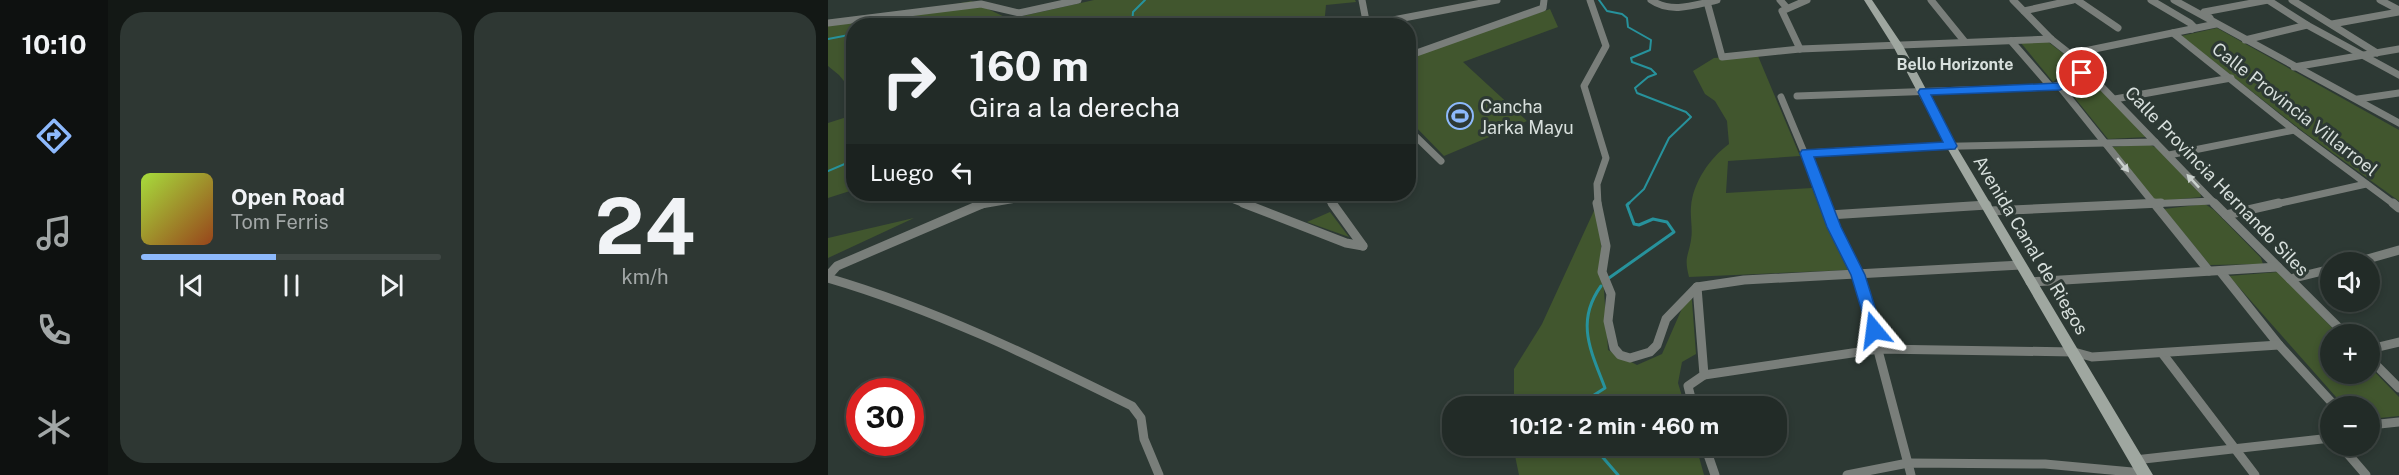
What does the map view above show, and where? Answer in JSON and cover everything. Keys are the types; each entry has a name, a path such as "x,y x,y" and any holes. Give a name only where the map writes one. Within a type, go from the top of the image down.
{"street":[{"path":"862,18 981,4 1019,13 1078,0"},
{"path":"1362,0 1366,18"},
{"path":"1403,18 1497,0"},
{"path":"1416,53 1543,8 1544,0"},
{"path":"1590,0 1606,46 1605,51 1586,78 1584,86 1589,97 1590,113 1606,158 1597,184 1596,196 1606,246 1602,272 1611,294 1608,321 1614,348 1620,356 1639,357 1650,352 1657,345 1666,319 1697,287 1744,280 2021,265"},
{"path":"1652,0 1668,8 1717,0"},
{"path":"1780,0 1787,8"},
{"path":"1800,50 1782,11 1807,0"},
{"name":"Avenida Canal de Riegos","path":"1868,0 1898,46 1951,146 2141,469"},
{"path":"1931,0 1965,42"},
{"name":"Calle Provincia Hernando Siles","path":"2013,0 2115,99 2212,201 2335,324"},
{"path":"2024,11 2075,0 2118,28"},
{"path":"2151,0 2190,22 2194,27 2192,29"},
{"path":"2174,0 2399,123"},
{"path":"2217,24 2204,12 2268,0 2307,25 2399,75"},
{"path":"2286,0 2312,12"},
{"path":"2292,0 2377,53"},
{"path":"2380,0 2399,11"},
{"path":"1707,2 1722,57 1800,50 2051,39"},
{"path":"2332,24 2399,11"},
{"path":"828,22 846,20"},
{"path":"2070,54 2217,24"},
{"path":"2245,40 2307,25"},
{"name":"Calle Provincia Villarroel","path":"2173,33 2294,130 2399,208"},
{"path":"2011,41 2051,87"},
{"path":"2294,67 2399,49"},
{"path":"1797,96 2060,87 2068,82 2071,74 2090,75"},
{"path":"2115,99 2231,78"},
{"path":"2060,87 2155,204 2326,396"},
{"path":"2358,99 2399,93"},
{"path":"1780,97 1806,153 1829,215 1858,275 1911,475"},
{"path":"2169,155 2294,130"},
{"path":"1416,137 1442,161"},
{"path":"1806,153 1951,146 2155,142"},
{"path":"2226,215 2366,184"},
{"path":"998,201 985,203 837,266 828,277 867,288 939,315 1132,406 1141,418 1144,440 1159,475"},
{"path":"1237,201 1346,243 1363,246 1330,201"},
{"path":"1829,215 2212,201"},
{"path":"2380,255 2399,250"},
{"path":"2030,282 2278,267"},
{"path":"2290,279 2320,272"},
{"path":"1697,287 1704,375"},
{"path":"2380,347 2399,342"},
{"path":"1690,396 1688,386 1704,375 1879,349 2073,352 2092,357 2279,345"},
{"path":"2162,353 2255,475"},
{"path":"2380,369 2399,388"},
{"path":"2380,424 2399,422"},
{"path":"1847,475 1908,464 2045,464 2141,469 2235,448 2320,439"},
{"path":"1708,456 1715,475"},
{"path":"2350,456 2366,475"},
{"path":"2045,464 2049,475"}],"green space":[{"path":"1094,0 1355,0 1356,2 1326,5 1325,18 1013,18"},
{"path":"971,1 1007,18 877,18 896,16"},
{"path":"1550,9 1558,27 1463,62 1527,121 1444,156 1416,127 1416,55"},
{"path":"846,21 846,84 828,66 828,23"},
{"path":"2217,28 2399,130 2399,201 2305,133 2181,36"},
{"path":"2047,41 2078,69 2066,71 2053,82 2021,43"},
{"path":"1758,56 1800,156 1728,161 1726,193 1812,188 1848,270 1689,277 1687,261 1692,236 1692,198 1709,163 1729,144 1727,121 1715,101 1705,94 1693,71 1714,58"},
{"path":"2079,76 2088,77 2147,137 2108,139 2066,87 2072,85"},
{"path":"846,117 846,192 828,198 828,123"},
{"path":"2148,144 2157,148 2200,193 2201,197 2160,201 2153,199 2112,147"},
{"path":"1598,202 1608,350 1637,365 1662,354 1691,288 1696,354 1682,362 1678,383 1682,396 1514,396 1514,369 1542,324"},
{"path":"2205,204 2214,210 2261,258 2263,264 2210,265 2164,209"},
{"path":"1330,212 1349,237 1307,222"},
{"path":"914,218 828,258 828,238"},
{"path":"2278,272 2328,324 2320,324 2320,379 2229,276"},
{"path":"2380,377 2399,397 2399,416 2380,418 2380,396 2335,396 2325,384 2380,384"},
{"path":"1515,456 1699,456 1704,475 1519,475"}],"waterway":[{"path":"1133,18 1133,12 1145,0"},
{"path":"1599,0 1607,11 1622,14 1627,18 1628,27 1651,40 1650,50 1631,58 1632,62 1651,69 1656,74 1648,77 1635,88 1637,93 1686,112 1691,117 1669,138 1644,189 1627,205"},
{"path":"828,39 846,36"},
{"path":"828,171 846,163"},
{"path":"1609,278 1674,232 1667,222 1653,219 1639,225 1634,224 1627,205"},
{"path":"1593,396 1605,388 1591,349 1587,324 1593,299 1601,286"},
{"path":"1602,456 1618,475"}],"place":[{"name":"Cancha Jarka Mayu","path":"1460,116"}],"district":[{"name":"Bello Horizonte","path":"1955,64"}],"route":[{"path":"1874,330 1858,275 1839,239 1806,153 1951,146 1924,92 2060,87 2068,82 2071,74 2082,73"}]}
